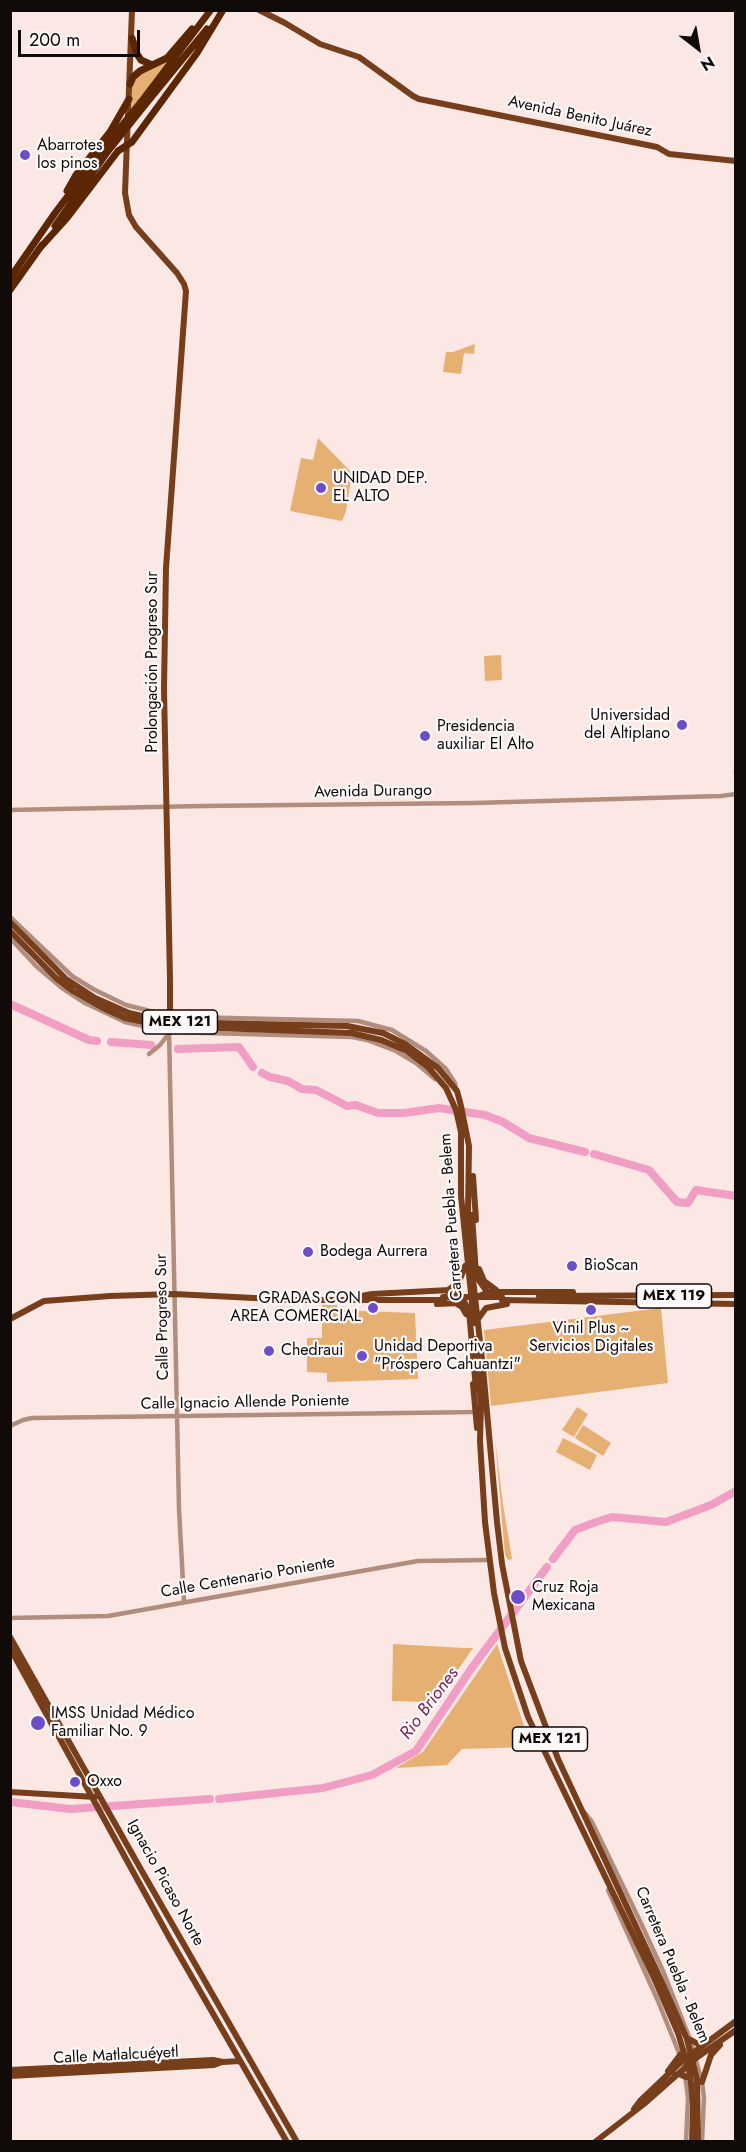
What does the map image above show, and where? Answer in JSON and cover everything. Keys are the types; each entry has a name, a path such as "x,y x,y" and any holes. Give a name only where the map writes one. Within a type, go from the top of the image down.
{"highway":[{"path":"142,104 222,10"},
{"path":"39,249 67,218 118,151 127,146 197,53 222,10"},
{"path":"132,38 136,54 145,63 160,63 211,11"},
{"path":"10,278 55,213 142,104 211,11"},
{"path":"130,84 133,77 150,64"},
{"path":"55,213 76,175 110,132 129,99"},
{"path":"10,290 108,147"}],"main road":[{"path":"127,146 132,10"},
{"name":"Avenida Benito Juárez","path":"259,10 320,44 359,57 419,99 657,147 669,154 735,161"},
{"name":"Prolongación Progreso Sur","path":"127,146 125,194 129,215 136,227 177,273 186,291 166,568 164,689 168,808 170,1032"},
{"name":"Carretera Puebla - Belem","path":"14,923 66,979 95,998 129,1013 168,1022 347,1026 405,1044 438,1068 457,1091 453,1097"},
{"name":"Carretera Puebla - Belem","path":"10,931 56,978 73,991 125,1017 165,1026 351,1033 382,1037 417,1057 439,1078 453,1097 462,1122 469,1155 470,1300"},
{"name":"Carretera Puebla - Belem","path":"462,1122 461,1196 470,1300 478,1320 497,1522 510,1611 521,1661 558,1759 582,1809 596,1847 686,2054 693,2096 692,2142"},
{"path":"469,1155 480,1270 486,1283 502,1298"},
{"path":"462,1160 472,1209 476,1274 487,1292 502,1298"},
{"path":"447,1296 461,1280 466,1259"},
{"path":"457,1304 487,1292 502,1298"},
{"path":"284,1298 374,1301 447,1296 459,1293 470,1300"},
{"path":"10,1319 44,1301 174,1294 284,1298 447,1296 612,1299"},
{"name":"MEX 119","path":"612,1299 735,1295"},
{"path":"447,1296 462,1307 470,1300"},
{"path":"478,1320 486,1308 502,1298"},
{"name":"MEX 119","path":"612,1299 735,1304"},
{"path":"470,1300 478,1412 491,1459"},
{"name":"Carretera Puebla - Belem","path":"478,1412 489,1560 503,1635 517,1686 528,1717 576,1816 596,1847 687,2039 697,2080 700,2142"},
{"path":"483,1497 489,1501 495,1497"},
{"path":"485,1522 486,1518 491,1516 497,1522"},
{"name":"Ignacio Picaso Norte","path":"10,1637 105,1803 138,1866 297,2142"},
{"name":"Ignacio Picaso Norte","path":"10,1647 158,1918 287,2142"},
{"path":"10,1792 101,1797"},
{"path":"695,2055 735,2021"},
{"path":"628,2117 640,2101 682,2061 735,2032"},
{"path":"702,2082 711,2055 735,2032"},
{"path":"691,2040 698,2044 708,2042"},
{"name":"Calle Matlalcuéyetl","path":"10,2070 251,2060"},
{"path":"595,2142 628,2117 675,2075 682,2061"},
{"name":"Calle Matlalcuéyetl","path":"10,2076 214,2065 223,2062"},
{"path":"675,2075 686,2077"}],"street":[{"name":"Avenida Durango","path":"10,810 474,803 735,794"},
{"path":"10,917 14,923"},
{"name":"Carretera Puebla - Belem","path":"14,923 72,976 119,1002 158,1014 187,1017 358,1021 392,1030 426,1051 442,1065 455,1083 457,1091"},
{"path":"10,938 52,980 87,1004 125,1022 170,1032 352,1037 385,1046 410,1059 435,1078 453,1097"},
{"path":"87,1004 94,1000 93,989"},
{"path":"107,1014 109,1008 119,1002"},
{"path":"158,1014 170,1032"},
{"path":"156,1030 171,1015 183,1032"},
{"path":"149,1054 187,1017"},
{"path":"207,1032 208,1017"},
{"name":"Calle Progreso Sur","path":"170,1032 178,1509 184,1601"},
{"name":"Calle Ignacio Allende Poniente","path":"10,1426 32,1418 478,1412"},
{"name":"Calle Centenario Poniente","path":"10,1618 108,1616 418,1561 489,1560"},
{"name":"Carretera Puebla - Belem","path":"582,1809 592,1822 628,1896 663,1971 691,2040 702,2082 704,2108 700,2142"},
{"name":"Carretera Puebla - Belem","path":"576,1816 656,1996 682,2061 686,2077 688,2108 686,2142"}],"shaded area":[{"path":"169,61 132,108 132,86 137,76"},
{"path":"475,344 474,354 464,353 461,374 443,372 446,352 453,352"},
{"name":"UNIDAD DEP. EL ALTO","path":"318,438 352,473 346,511 342,521 290,511 301,458 313,460"},
{"path":"501,655 502,680 485,681 484,656"},
{"name":"Unidad Deportiva \"Próspero Cahuantzi\"","path":"322,1305 337,1305 338,1310 415,1313 418,1379 327,1382 327,1373 307,1372 307,1338 322,1338"},
{"path":"661,1308 668,1383 491,1406 484,1330"},
{"path":"577,1407 588,1414 574,1437 562,1430"},
{"path":"583,1425 611,1443 603,1456 575,1438"},
{"path":"563,1438 597,1455 590,1470 556,1452"},
{"path":"495,1439 512,1559 508,1560 505,1555"},
{"path":"393,1644 473,1648 440,1696 428,1702 392,1701"},
{"path":"497,1644 531,1747 462,1749 447,1765 396,1768 423,1752"}],"waterway":[{"path":"10,1004 89,1040 97,1041"},
{"path":"111,1042 151,1045"},
{"path":"178,1049 239,1047 253,1067"},
{"path":"262,1073 288,1081 302,1089 316,1090 347,1106 356,1105 378,1113 404,1113 439,1108 485,1115 503,1122 529,1138 585,1152"},
{"path":"594,1154 649,1170 677,1202 688,1203 696,1190 736,1196"},
{"name":"Rio Briones","path":"553,1559 575,1530 596,1522 612,1517 666,1522 711,1505 736,1491"},
{"name":"Rio Briones","path":"219,1799 323,1788 372,1775 416,1751 471,1669 547,1567"},
{"name":"Rio Briones","path":"10,1802 71,1809 210,1799"}],"place":[{"name":"Abarrotes los pinos","path":"25,155"},
{"name":"UNIDAD DEP. EL ALTO","path":"321,488"},
{"name":"Universidad del Altiplano","path":"682,725"},
{"name":"Presidencia auxiliar El Alto","path":"425,736"},
{"name":"Bodega Aurrera","path":"308,1252"},
{"name":"BioScan","path":"572,1266"},
{"name":"GRADAS CON AREA COMERCIAL","path":"373,1308"},
{"name":"Vinil Plus ~ Servicios Digitales","path":"591,1310"},
{"name":"Chedraui","path":"269,1351"},
{"name":"Unidad Deportiva \"Próspero Cahuantzi\"","path":"362,1356"},
{"name":"Cruz Roja Mexicana","path":"518,1597"},
{"name":"IMSS Unidad Médico Familiar No. 9","path":"38,1723"},
{"name":"Oxxo","path":"75,1782"}]}
